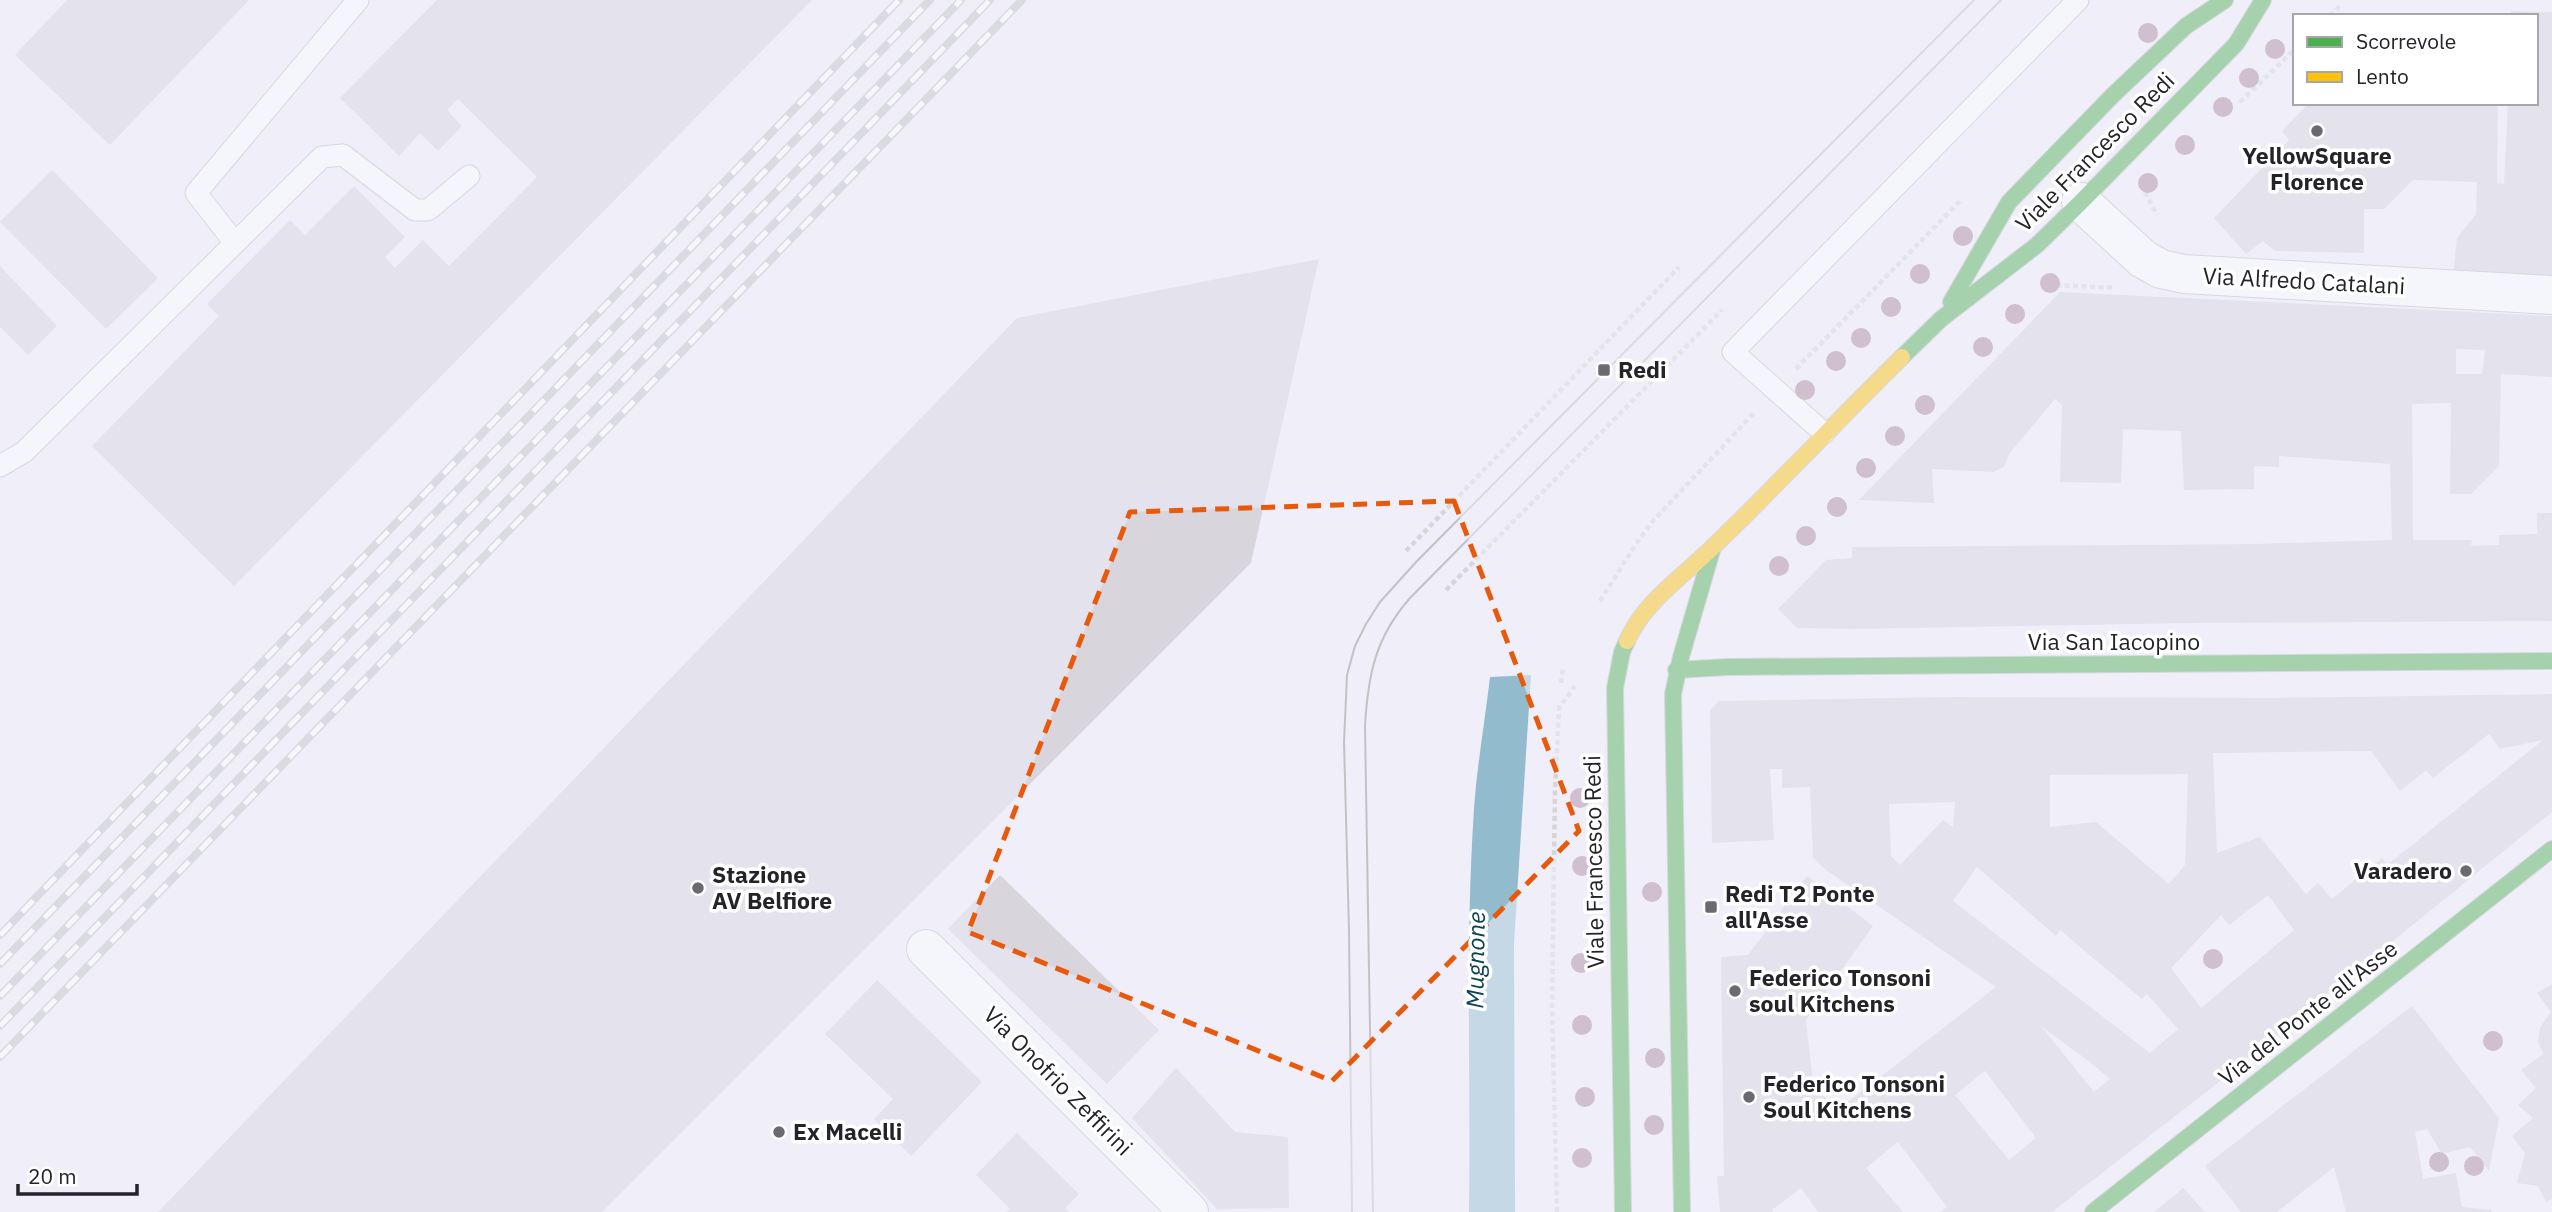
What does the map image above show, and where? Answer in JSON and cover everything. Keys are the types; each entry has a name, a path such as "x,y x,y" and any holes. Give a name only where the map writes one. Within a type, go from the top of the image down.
{"main road":[{"name":"Viale Francesco Redi","path":"1941,319 2009,202 2113,95 2186,26 2225,0"},
{"name":"Viale Francesco Redi","path":"1623,1212 1615,688 1622,652 1637,621 1661,594 1713,547 1824,433 1941,319 2037,245 2081,202 2236,44 2263,0"},
{"path":"1682,1212 1673,726 1676,670 1707,577 1713,547"},
{"name":"Via San Iacopino","path":"1676,670 1727,667 2552,661"},
{"name":"Via del Ponte all'Asse","path":"2093,1212 2552,849"}],"street":[{"name":"Via Alfredo Catalani","path":"2081,202 2143,259 2161,269 2184,274 2552,295"},
{"name":"Via Onofrio Zeffirini","path":"926,950 1189,1212"}],"lane":[{"path":"235,243 196,193 358,0"},
{"path":"1824,433 1733,352 2078,0"},
{"path":"0,466 24,452 322,158 343,155 415,210 428,209 469,176"}],"path":[{"path":"2332,14 2341,5"},
{"path":"1600,601 1652,522 1968,193"},
{"path":"1406,551 1679,267"},
{"path":"1446,590 1722,310"},
{"path":"1561,683 1563,667"},
{"path":"1557,1212 1552,1005 1557,740 1559,708 1575,687 1577,675"}],"highlighted area":[{"path":"1454,501 1579,831 1332,1081 968,932 1130,512"}],"water":[{"name":"Mugnone","path":"1531,675 1514,943 1515,1212 1469,1212 1469,960 1471,859 1477,776 1490,677"}],"building":[{"path":"67,0 249,0 110,145 15,55"},
{"path":"437,0 812,0 234,586 92,446 219,316 207,304 290,220 305,235 354,186 405,237 385,257 395,268 423,240 449,266 537,177 458,99 447,110 462,126 438,151 420,133 399,156 340,98"},
{"path":"2511,11 2552,12 2552,279 2453,276 2457,238 2476,214 2477,182 2413,180 2384,209 2364,209 2364,253 2275,251 2263,241 2246,254 2214,218 2289,140 2282,131 2307,105 2498,105 2497,183 2504,184 2508,105 2538,105 2538,14 2511,14"},
{"path":"52,170 158,278 106,329 0,222"},
{"name":"Stazione AV Belfiore","path":"1319,259 1251,563 602,1212 158,1212 1017,318"},
{"path":"0,266 57,326 28,355 0,327"},
{"path":"2060,292 2552,316 2552,377 2501,374 2499,466 2471,494 2450,494 2451,403 2412,404 2413,540 2472,540 2471,546 2499,545 2499,535 2537,534 2537,513 2552,513 2552,621 1797,628 1778,609 1826,560 1852,558 1852,547 2254,544 2392,540 2390,464 2279,456 2279,467 2254,466 2254,489 2184,490 2181,431 2123,429 2121,483 2060,482 2062,405 2055,399 2009,454 2004,467 1993,472 1932,469 1934,503 1859,500","holes":["2456,349 2485,350 2482,374 2456,374"]},
{"path":"2552,694 2552,812 2224,1078 2052,1212 1940,1212 1947,1207 1898,1142 1866,1168 1903,1212 1818,1212 1801,1188 1772,1210 1773,1212 1720,1212 1717,1176 1724,1176 1721,957 1748,955 1807,876 1873,926 1806,1020 1814,1092 1843,1106 1996,987 1826,870 1813,858 1810,787 1782,788 1782,769 1770,769 1774,840 1712,843 1710,710 1719,701 1952,697 2274,698","holes":["2489,734 2500,749 2543,740 2387,865 2382,858 2332,899 2318,883 2306,894 2260,837 2217,853 2213,753 2371,751 2400,791 2426,770 2433,778","2188,774 2185,865 2169,884 2096,822 2050,827 2050,775","1955,802 1953,827 1943,820 1900,865 1891,856 1889,804","1977,867 2056,936 2060,930 2142,999 2147,994 2178,1029 2150,1053 1953,901","2268,895 2294,930 2201,1008 2171,968 2221,915 2229,925","2042,1027 2090,1062 2110,1079 2094,1092","1985,1071 2036,1138 2009,1160 1955,1095"]},
{"path":"1000,875 1159,1030 1107,1084 948,929"},
{"path":"877,980 982,1082 911,1156 874,1119 893,1099 825,1034"},
{"path":"2552,984 2552,1199 2546,1202 2538,1186 2517,1183 2525,1153 2512,1136 2533,1118 2518,1105 2536,1088 2521,1070 2543,1054 2538,1042 2540,1027 2551,1012 2537,993"},
{"path":"2412,1006 2499,1118 2489,1171 2470,1147 2442,1154 2427,1129 2415,1132 2423,1179 2456,1173 2462,1207 2492,1210 2491,1212 2346,1212 2334,1167 2277,1212 2241,1212 2205,1166"},
{"path":"1176,1068 1235,1132 1288,1137 1289,1208 1217,1209 1132,1118"},
{"path":"1017,1133 1079,1194 1065,1208 1069,1212 1006,1212 1010,1209 976,1175"},
{"path":"2183,1188 2205,1212 2154,1212"}],"tram line":[{"path":"1352,1212 1344,742 1347,675 1355,646 1366,624 1380,602 1417,561 1974,0"},
{"path":"1373,1212 1365,726 1371,674 1381,643 1410,598 2001,0"}],"railway":[{"path":"0,935 899,0"},
{"path":"0,964 930,0"},
{"path":"0,996 961,0"},
{"path":"0,1026 990,0"},
{"path":"0,1057 1022,0"}],"traffic: fast":[{"path":"1951,302 2009,202 2113,95 2186,26 2225,0"},
{"path":"1902,357 1941,319 2037,245 2081,202 2236,44 2263,0"},
{"path":"1682,1212 1673,694 1713,547"},
{"path":"1623,1212 1615,688 1622,652 1627,641"},
{"path":"1676,670 1727,667 2552,661"},
{"path":"2093,1212 2552,849"}],"traffic: slow":[{"path":"1627,641 1653,602 1737,524 1902,357"}],"place":[{"name":"YellowSquare Florence","path":"2317,131"},
{"name":"Redi","path":"1604,370"},
{"name":"Varadero","path":"2466,871"},
{"name":"Stazione AV Belfiore","path":"698,888"},
{"name":"Redi T2 Ponte all'Asse","path":"1711,907"},
{"name":"Federico Tonsoni soul Kitchens","path":"1735,991"},
{"name":"Federico Tonsoni Soul Kitchens","path":"1749,1097"},
{"name":"Ex Macelli","path":"779,1132"}]}
